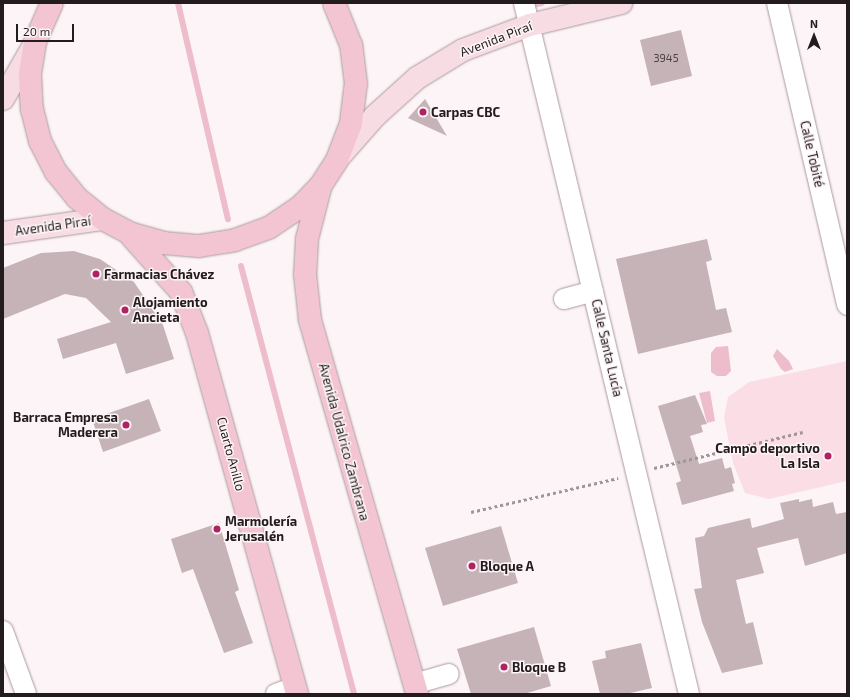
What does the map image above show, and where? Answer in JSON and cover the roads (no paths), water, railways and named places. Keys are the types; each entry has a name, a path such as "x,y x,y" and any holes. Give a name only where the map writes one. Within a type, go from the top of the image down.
{"highway":[{"path":"52,3 35,42 30,82 32,109 40,142 64,182 103,219 129,233 163,243 199,246 235,240 270,227 301,206 321,186 337,160 351,123 356,84 351,45 334,3"},
{"name":"Avenida Udalrico Zambrana","path":"321,186 308,239 305,274 310,320 416,689"},
{"name":"Cuarto Anillo","path":"129,233 153,256 181,292 198,333 289,692"}],"main road":[{"name":"Avenida Piraí","path":"337,160 375,116 417,78 463,50 527,16 621,3"},
{"path":"3,98 35,42"},
{"name":"Avenida Piraí","path":"3,233 103,219"}],"street":[{"name":"Calle Tobité","path":"777,3 847,305"},
{"name":"Calle Santa Lucía","path":"527,16 689,694"},
{"path":"564,299 593,291"},
{"path":"3,631 26,694"},
{"path":"416,689 449,674"}],"waterway":[{"path":"178,3 228,219"},
{"path":"528,6 542,3"},
{"path":"241,266 354,694"}],"place":[{"name":"Carpas CBC","path":"423,112"},
{"name":"Farmacias Chávez","path":"96,274"},
{"name":"Alojamiento Ancieta","path":"125,310"},
{"name":"Barraca Empresa Maderera","path":"126,425"},
{"name":"Campo deportivo La Isla","path":"828,456"},
{"name":"Marmolería Jerusalén","path":"217,529"},
{"name":"Bloque A","path":"472,566"},
{"name":"Bloque B","path":"504,667"}]}
